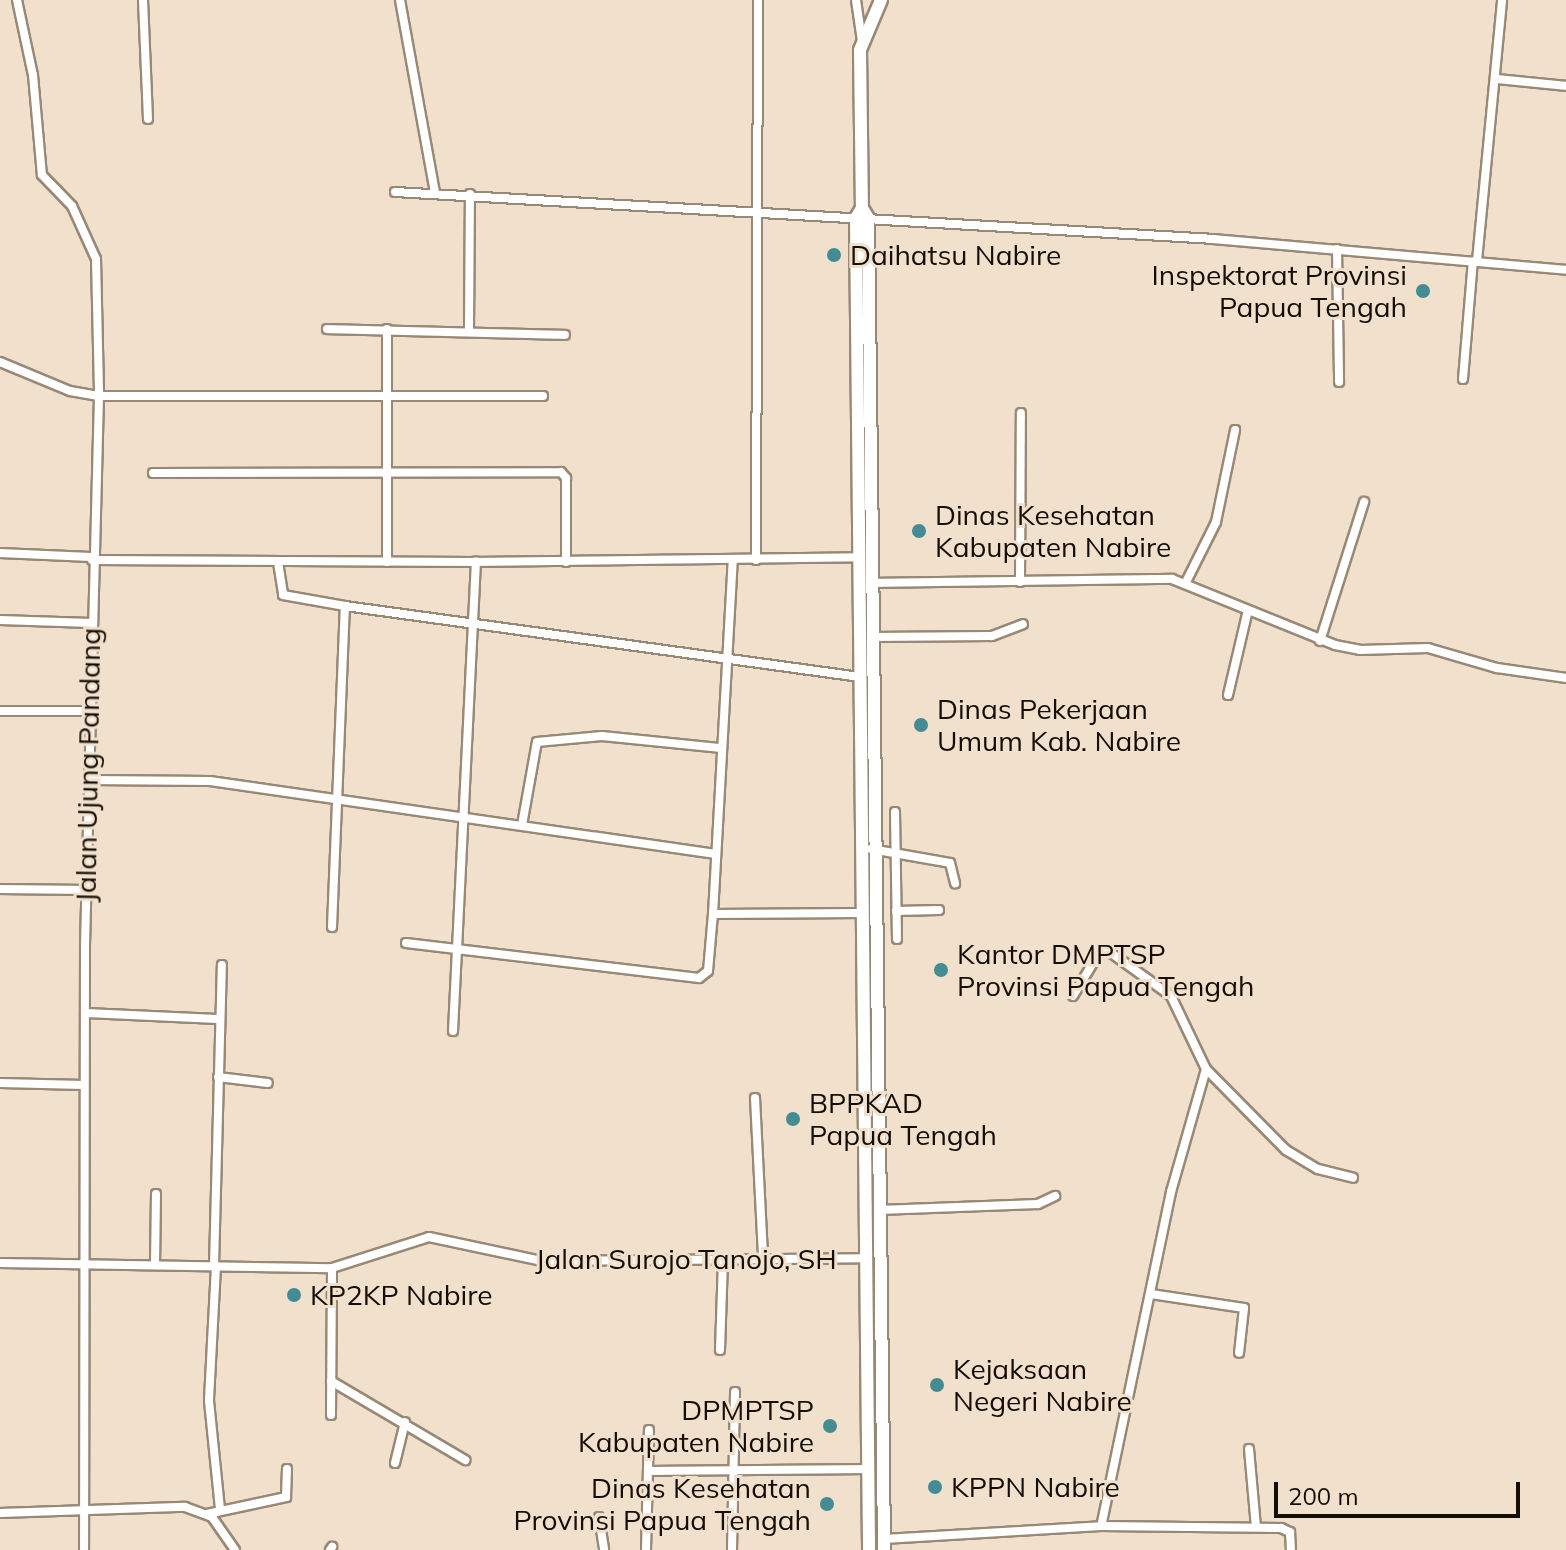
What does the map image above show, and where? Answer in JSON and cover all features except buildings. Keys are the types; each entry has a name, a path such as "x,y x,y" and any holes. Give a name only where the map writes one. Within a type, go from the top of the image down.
{"main road":[{"path":"881,0 862,41 859,557 860,677 879,1164 884,1544"},
{"path":"862,214 872,637 868,849 862,913 869,1550"},
{"path":"865,1164 879,1164"},
{"path":"867,1395 882,1395"}],"street":[{"name":"Jalan Ujung Pandang","path":"17,0 33,75 42,175 72,206 95,254 99,396 92,559 86,890 84,1550"},
{"path":"143,0 148,119"},
{"path":"400,0 435,193"},
{"path":"756,560 758,0"},
{"path":"856,0 862,41"},
{"path":"1463,379 1502,0"},
{"path":"1496,79 1566,86"},
{"path":"395,192 759,213 862,214 1337,249 1566,270"},
{"path":"469,330 470,194"},
{"path":"1337,249 1339,382"},
{"path":"327,329 469,330 565,335"},
{"path":"387,329 387,562"},
{"path":"0,362 70,391 99,396 543,396"},
{"path":"1020,582 1021,413"},
{"path":"1186,582 1215,526 1235,430"},
{"path":"153,473 563,473 566,562"},
{"path":"1320,641 1364,502"},
{"path":"0,553 92,559 278,562 566,562 859,557"},
{"path":"406,943 702,978 708,971 724,659 733,560"},
{"path":"278,562 283,595 470,626 860,677"},
{"path":"453,1031 470,626 476,562"},
{"path":"871,583 1186,582 1320,641 1360,650 1428,648 1497,668 1566,678"},
{"path":"332,927 340,799 345,606"},
{"path":"1228,695 1248,610"},
{"path":"0,620 91,623"},
{"path":"872,637 992,636 1023,624"},
{"path":"0,711 89,711"},
{"path":"522,825 537,742 602,736 721,748"},
{"path":"89,780 200,780 716,854"},
{"path":"895,812 897,939"},
{"path":"868,849 950,863 955,883"},
{"path":"0,889 86,890"},
{"path":"896,911 939,910"},
{"path":"713,914 862,913"},
{"path":"1073,996 1100,950 1107,950 1171,996 1206,1069 1286,1150 1318,1169 1353,1178"},
{"path":"220,1509 209,1401 222,965"},
{"path":"85,1013 219,1019"},
{"path":"1101,1526 1171,1192 1206,1069"},
{"path":"218,1077 268,1083"},
{"path":"0,1083 84,1085"},
{"path":"755,1098 763,1258"},
{"path":"155,1265 156,1194"},
{"path":"879,1210 1038,1204 1055,1196"},
{"name":"Jalan Surojo Tanojo, SH","path":"0,1263 332,1268 429,1237 532,1260 866,1258"},
{"path":"720,1350 723,1258"},
{"path":"331,1415 332,1268"},
{"path":"1151,1294 1241,1306 1239,1353"},
{"path":"331,1381 465,1460"},
{"path":"732,1550 736,1470 735,1392"},
{"path":"395,1463 405,1422"},
{"path":"646,1550 649,1430"},
{"path":"1249,1449 1256,1527"},
{"path":"207,1514 286,1497 287,1469"},
{"path":"649,1471 868,1469"},
{"path":"0,1513 185,1507 207,1514 225,1530 235,1550"},
{"path":"599,1517 604,1550"},
{"path":"884,1544 1101,1526 1256,1527 1286,1529 1291,1550"}],"place":[{"name":"Daihatsu Nabire","path":"834,255"},
{"name":"Inspektorat Provinsi Papua Tengah","path":"1423,291"},
{"name":"Dinas Kesehatan Kabupaten Nabire","path":"919,531"},
{"name":"Dinas Pekerjaan Umum Kab. Nabire","path":"921,725"},
{"name":"Kantor DMPTSP Provinsi Papua Tengah","path":"941,970"},
{"name":"BPPKAD Papua Tengah","path":"793,1119"},
{"name":"KP2KP Nabire","path":"294,1295"},
{"name":"Kejaksaan Negeri Nabire","path":"937,1385"},
{"name":"DPMPTSP Kabupaten Nabire","path":"830,1426"},
{"name":"KPPN Nabire","path":"935,1487"},
{"name":"Dinas Kesehatan Provinsi Papua Tengah","path":"827,1504"}]}
